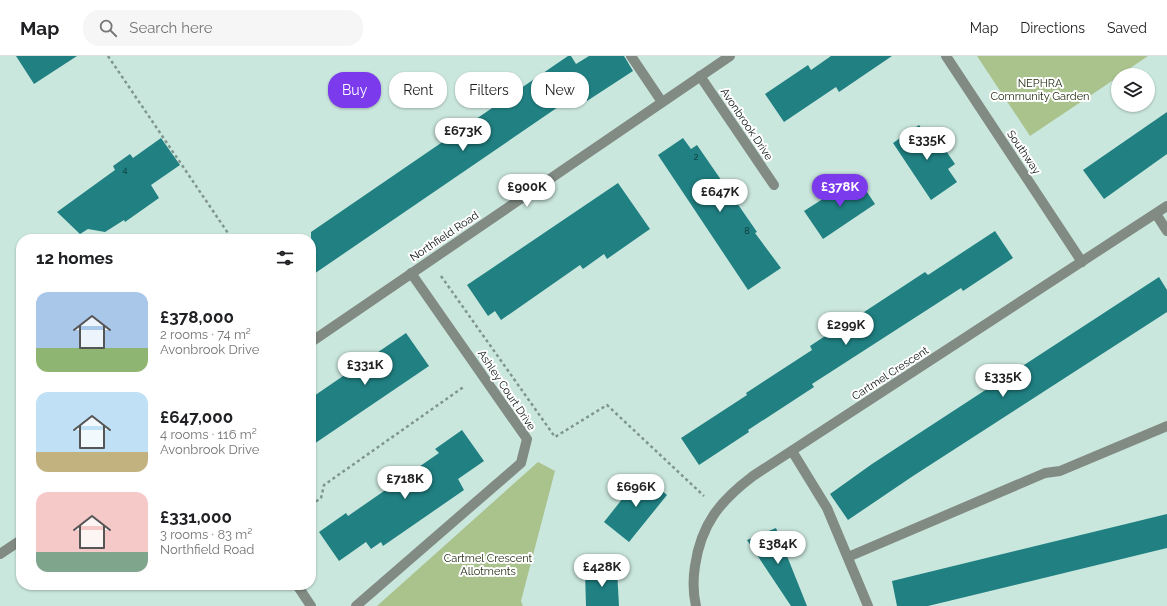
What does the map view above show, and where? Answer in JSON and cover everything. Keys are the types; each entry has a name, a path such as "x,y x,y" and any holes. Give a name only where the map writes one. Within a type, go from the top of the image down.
{"street":[{"path":"631,56 662,102"},
{"name":"Northfield Road","path":"316,339 730,56"},
{"name":"Southway","path":"946,56 1082,262"},
{"name":"Avonbrook Drive","path":"700,76 774,184"},
{"name":"Cartmel Crescent","path":"696,606 694,579 696,557 702,535 715,512 732,492 753,476 1167,206"},
{"path":"1156,214 1167,231"},
{"name":"Ashley Court Drive","path":"356,606 521,463 527,439 411,273"},
{"path":"848,557 1045,473 1060,471 1167,426"},
{"path":"792,451 827,508 868,606"},
{"path":"0,554 16,543"},
{"path":"301,590 311,606"}],"path":[{"path":"108,56 229,234"},
{"path":"430,260 555,437 607,405 704,496"},
{"path":"316,502 321,498 324,485 469,383"}],"green space":[{"name":"NEPHRA Community Garden","path":"977,56 1148,56 1130,68 1111,68 1111,82 1030,136"},
{"name":"Cartmel Crescent Allotments","path":"538,462 555,471 521,601 523,606 377,606"}],"building":[{"path":"16,56 77,56 34,84"},
{"path":"568,56 571,56 576,64 589,56 624,56 633,71 589,100 589,72 545,72"},
{"path":"831,56 892,56 839,92 836,87 784,122 765,94 808,65 811,70"},
{"path":"531,81 531,108 557,108 316,273 316,234 311,234 311,232 492,108 523,108 523,87"},
{"path":"1167,112 1167,154 1104,199 1083,170"},
{"path":"919,125 927,136 933,132 955,164 948,169 957,182 931,200 893,143"},
{"path":"161,138 180,165 151,185 159,198 125,222 124,220 105,232 88,229 80,234 57,212 115,170 113,166 130,154 133,158"},
{"path":"683,138 691,149 697,145 757,232 755,233 781,268 748,290 658,155"},
{"path":"857,177 875,204 823,239 804,211"},
{"path":"618,183 650,229 607,259 604,254 583,269 580,265 501,320 495,311 488,316 467,285"},
{"path":"995,231 1013,258 963,291 961,288 812,384 814,387 748,430 749,432 699,465 681,438 812,350 810,346 860,313 861,314 925,272 928,275"},
{"path":"1159,277 1167,290 1167,312 913,476 848,520 830,494 872,464"},
{"path":"406,333 429,366 316,443 316,395"},
{"path":"462,430 484,461 458,479 464,490 383,546 381,542 371,549 366,542 339,561 319,532 346,513 348,516 439,453 435,449"},
{"path":"642,474 667,495 629,542 604,522"},
{"path":"1167,514 1167,548 928,606 897,606 892,581"},
{"path":"776,528 807,606 791,606 747,540"},
{"path":"617,570 619,606 586,606 585,571"}]}
